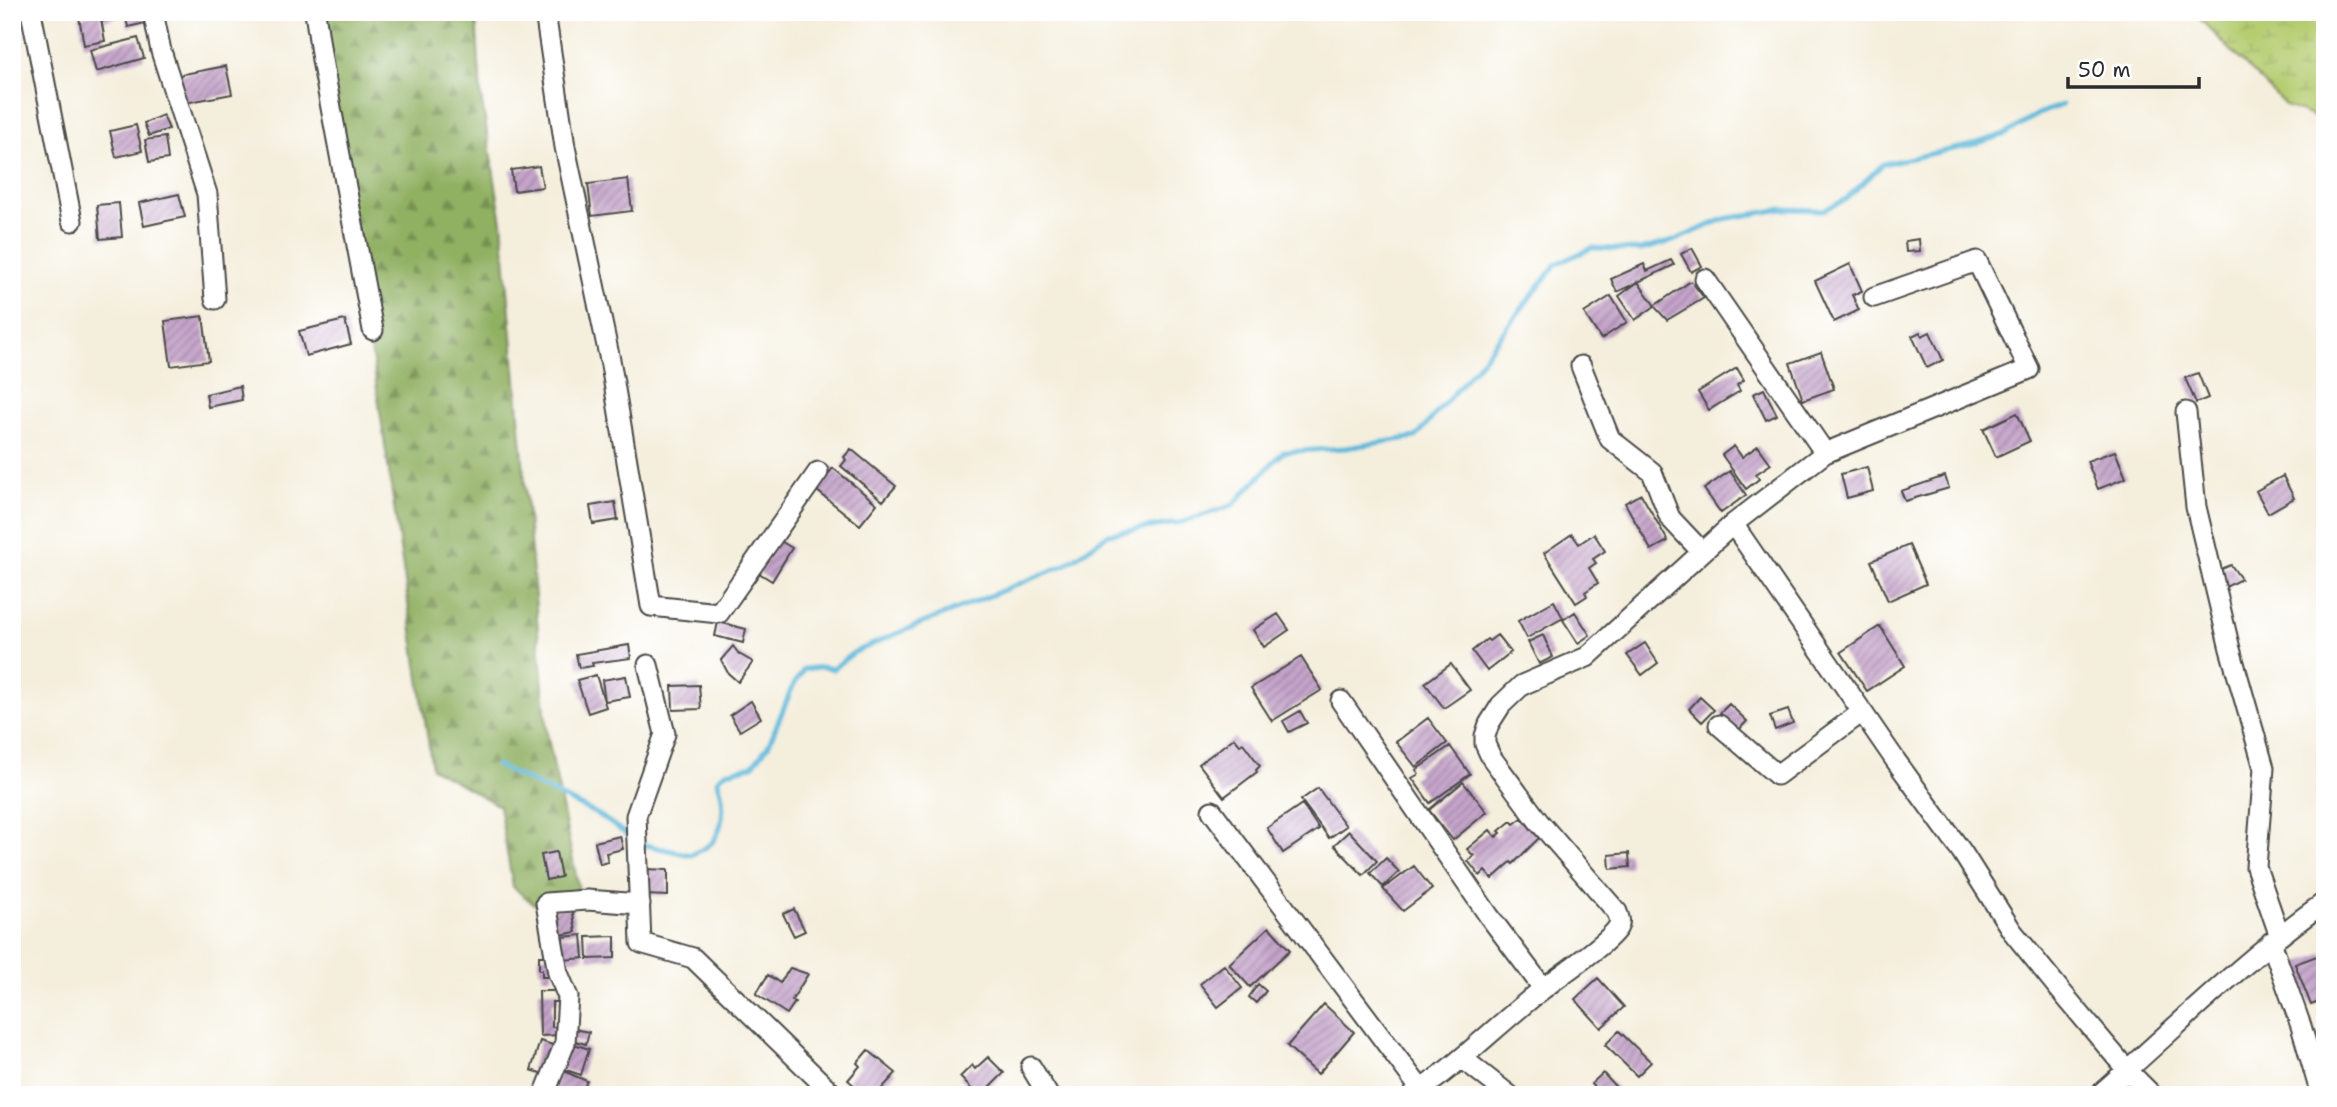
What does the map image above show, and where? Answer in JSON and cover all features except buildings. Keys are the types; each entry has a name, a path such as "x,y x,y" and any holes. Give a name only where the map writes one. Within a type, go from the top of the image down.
{"street":[{"path":"31,12 72,221"},
{"path":"153,12 161,51 207,194 215,299"},
{"path":"315,12 373,330"},
{"path":"545,12 565,147 611,365 651,606 719,613 818,472"},
{"path":"1212,811 1419,1093 1543,988 1601,944 1618,927 1620,920 1618,912 1539,822 1491,757 1485,744 1485,736 1489,724 1502,705 1522,685 1587,657 1733,524 1825,453 2029,369 1977,261 1874,297"},
{"path":"1705,279 1825,453"},
{"path":"1581,366 1609,439 1652,471 1670,518 1702,552"},
{"path":"2186,412 2196,506 2230,649 2264,768 2256,867 2321,1095"},
{"path":"1733,524 1962,852 2012,931 2127,1070 2152,1095"},
{"path":"648,666 664,734 636,816 641,943 693,958 834,1095"},
{"path":"1341,701 1489,916 1543,988"},
{"path":"1719,725 1777,775 1862,712"},
{"path":"544,1095 565,1043 568,997 558,973 546,903 587,900 640,904"},
{"path":"2099,1095 2243,965 2325,902"},
{"path":"1462,1058 1509,1095"},
{"path":"1031,1067 1048,1095"}],"green space":[{"path":"322,12 476,12 481,97 502,222 547,733 581,900 535,905 513,887 499,806 432,768"},
{"path":"2193,12 2325,12 2325,121 2286,106"}],"waterway":[{"path":"645,845 691,855 712,842 718,833 723,810 717,780 726,772 752,766 768,746 792,688 804,669 833,669 853,653 1065,565 1109,534 1183,522 1233,505 1283,452 1345,448 1416,437 1481,361 1556,264 1592,248 1641,250 1673,241 1724,219 1782,209 1823,210 1845,200 1883,164 1968,146 2006,134 2038,114 2062,105"},
{"path":"496,765 599,815 629,836"}]}
